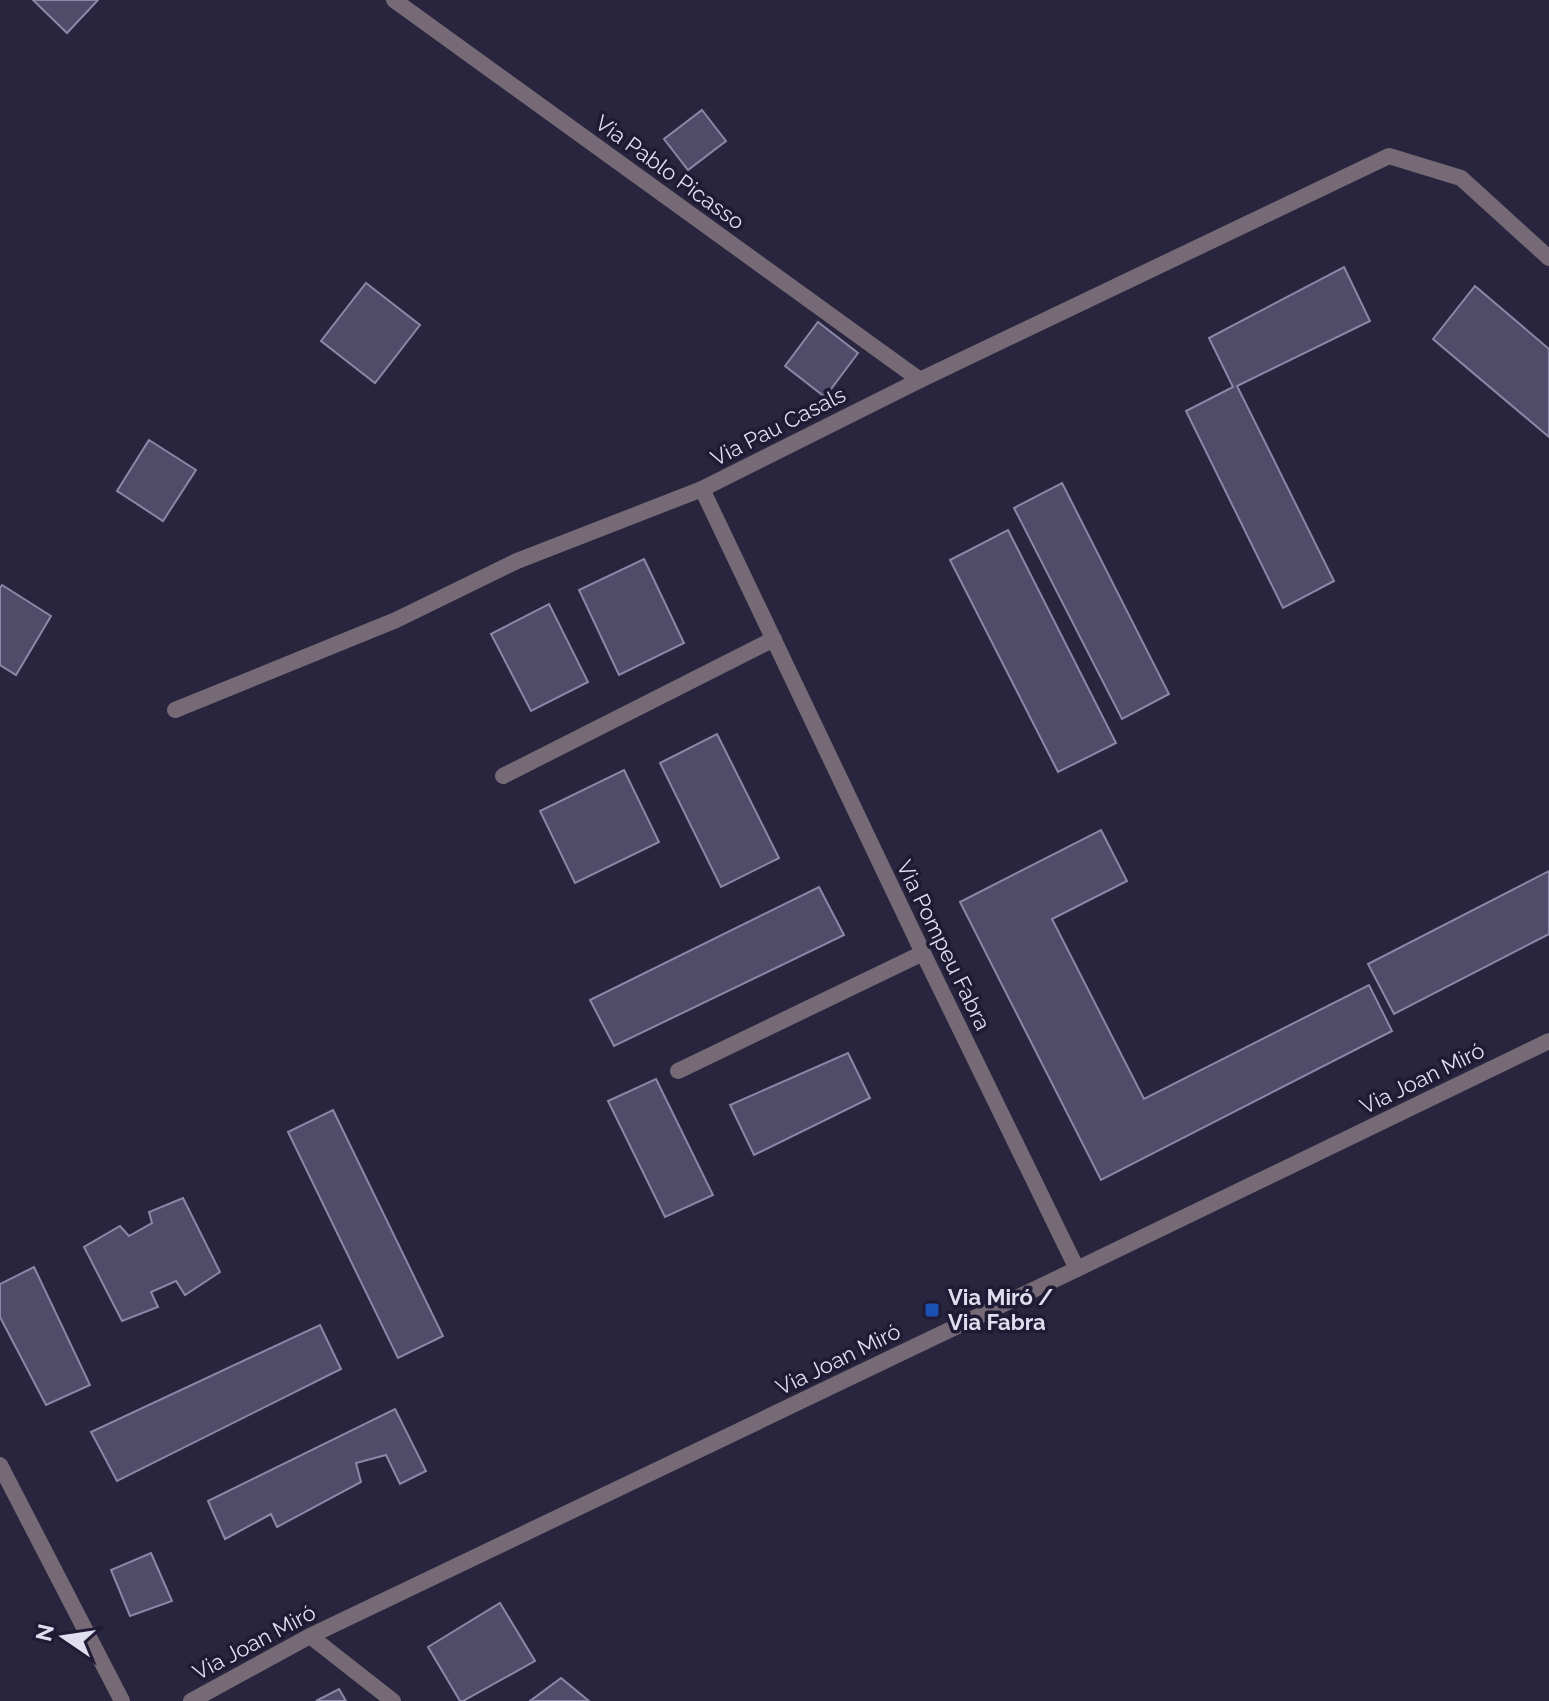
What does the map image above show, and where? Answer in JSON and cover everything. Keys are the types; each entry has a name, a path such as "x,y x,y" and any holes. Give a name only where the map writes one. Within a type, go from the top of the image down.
{"street":[{"name":"Via Pablo Picasso","path":"394,0 920,380"},
{"name":"Via Pau Casals","path":"175,710 396,620 517,561 702,489 920,380 1389,156 1461,178 1549,258"},
{"name":"Via Pompeu Fabra","path":"702,489 1077,1269"},
{"path":"503,776 774,639"},
{"path":"678,1071 923,953"},
{"name":"Via Joan Miró","path":"191,1701 310,1636 1549,1041"},
{"path":"0,1465 122,1701"},
{"path":"310,1636 393,1701"}],"building":[{"path":"33,0 98,0 67,33"},
{"path":"702,110 726,141 688,170 664,139"},
{"path":"1344,267 1370,321 1237,386 1334,581 1283,608 1186,411 1233,387 1209,338"},
{"path":"366,283 420,325 375,383 321,341"},
{"path":"1475,286 1549,349 1549,437 1433,339"},
{"path":"818,322 858,353 825,397 785,366"},
{"path":"149,440 196,470 163,521 117,491"},
{"path":"1062,483 1169,694 1122,719 1014,508"},
{"path":"1008,530 1116,743 1058,772 950,560"},
{"path":"644,559 684,643 619,675 579,590"},
{"path":"2,585 51,616 16,675 0,665"},
{"path":"549,604 588,682 531,711 491,634"},
{"path":"717,734 779,858 721,887 660,763"},
{"path":"624,770 659,842 575,883 540,811"},
{"path":"1101,830 1127,881 1052,919 1144,1099 1369,985 1392,1031 1101,1180 960,902"},
{"path":"1549,871 1549,934 1394,1014 1368,964"},
{"path":"819,887 844,935 614,1046 590,1000"},
{"path":"848,1053 870,1098 754,1155 730,1105"},
{"path":"656,1079 713,1195 665,1217 608,1101"},
{"path":"333,1110 443,1336 398,1358 288,1132"},
{"path":"183,1198 220,1272 185,1295 176,1281 151,1292 158,1307 122,1321 84,1247 120,1226 129,1236 152,1223 149,1212"},
{"path":"34,1267 90,1385 46,1405 0,1317 0,1284"},
{"path":"320,1325 341,1369 117,1481 91,1432"},
{"path":"395,1409 426,1471 400,1484 386,1455 356,1463 361,1482 277,1527 271,1514 225,1539 208,1501"},
{"path":"151,1553 172,1601 130,1616 111,1570"},
{"path":"500,1603 535,1661 460,1701 428,1647"},
{"path":"561,1678 589,1701 530,1701"},
{"path":"339,1689 346,1701 316,1701"}],"place":[{"name":"Via Miró / Via Fabra","path":"932,1310"}]}
